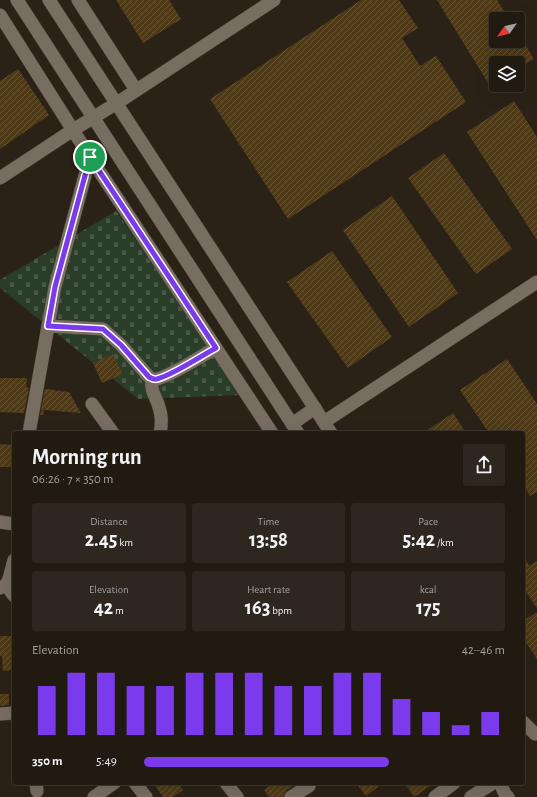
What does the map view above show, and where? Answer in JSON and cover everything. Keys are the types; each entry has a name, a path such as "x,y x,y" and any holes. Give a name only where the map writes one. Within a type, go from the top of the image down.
{"street":[{"path":"17,0 295,428 315,408"},
{"path":"49,0 328,428 537,282"},
{"path":"78,0 136,90"},
{"path":"0,178 274,0"},
{"path":"0,15 90,157 271,431"},
{"path":"29,431 55,287 90,157"},
{"path":"48,326 103,329 121,345 152,379 157,379 175,371 216,348"},
{"path":"152,379 151,388 160,407 162,424 160,431"},
{"path":"92,404 112,431"},
{"path":"0,522 12,524"},
{"path":"7,590 12,568"},
{"path":"0,714 12,713"},
{"path":"525,725 532,735"},
{"path":"94,797 111,785"},
{"path":"137,785 146,797"},
{"path":"228,785 237,797"},
{"path":"435,797 451,785"},
{"path":"471,797 490,785"},
{"path":"501,785 508,797"},
{"path":"291,797 309,786"}],"green space":[{"path":"116,211 242,395 138,399 0,288 0,280"}],"building":[{"path":"116,0 169,0 181,19 143,43"},
{"path":"361,0 399,0 418,28 402,38 420,66 436,56 466,102 288,219 210,99"},
{"path":"437,0 497,0 505,12 489,12 489,48 525,48 525,44 534,59 525,64 525,56 489,56 489,84"},
{"path":"18,69 49,115 0,149 0,81"},
{"path":"514,101 537,137 537,240 467,132"},
{"path":"444,153 512,249 476,274 408,178"},
{"path":"392,196 458,293 409,327 343,230"},
{"path":"332,251 392,337 348,368 287,282"},
{"path":"113,354 123,374 102,383 93,363"},
{"path":"507,359 537,404 537,492 530,496 525,488 525,431 488,431 460,390"},
{"path":"0,378 27,378 26,387 29,388 24,413 0,412"},
{"path":"45,389 69,392 81,413 44,410 43,415 40,415"},
{"path":"453,413 465,431 426,431"},
{"path":"0,444 12,445 12,467 0,467"},
{"path":"525,560 530,566 537,561 537,608 525,591"},
{"path":"537,612 537,659 525,641 525,620"},
{"path":"0,636 12,636 12,670 3,671 2,656 0,656"},
{"path":"0,694 9,694 9,705 0,706"},
{"path":"154,785 179,785 183,790 173,797 163,797"},
{"path":"271,785 296,785 287,790 283,797 269,797 264,790"},
{"path":"358,785 380,785 366,796"},
{"path":"409,785 432,785 414,797 407,786"}],"route":[{"path":"90,157 216,348 175,371 157,379 152,379 149,377 121,345 103,329 48,326 55,287 90,157"}]}
